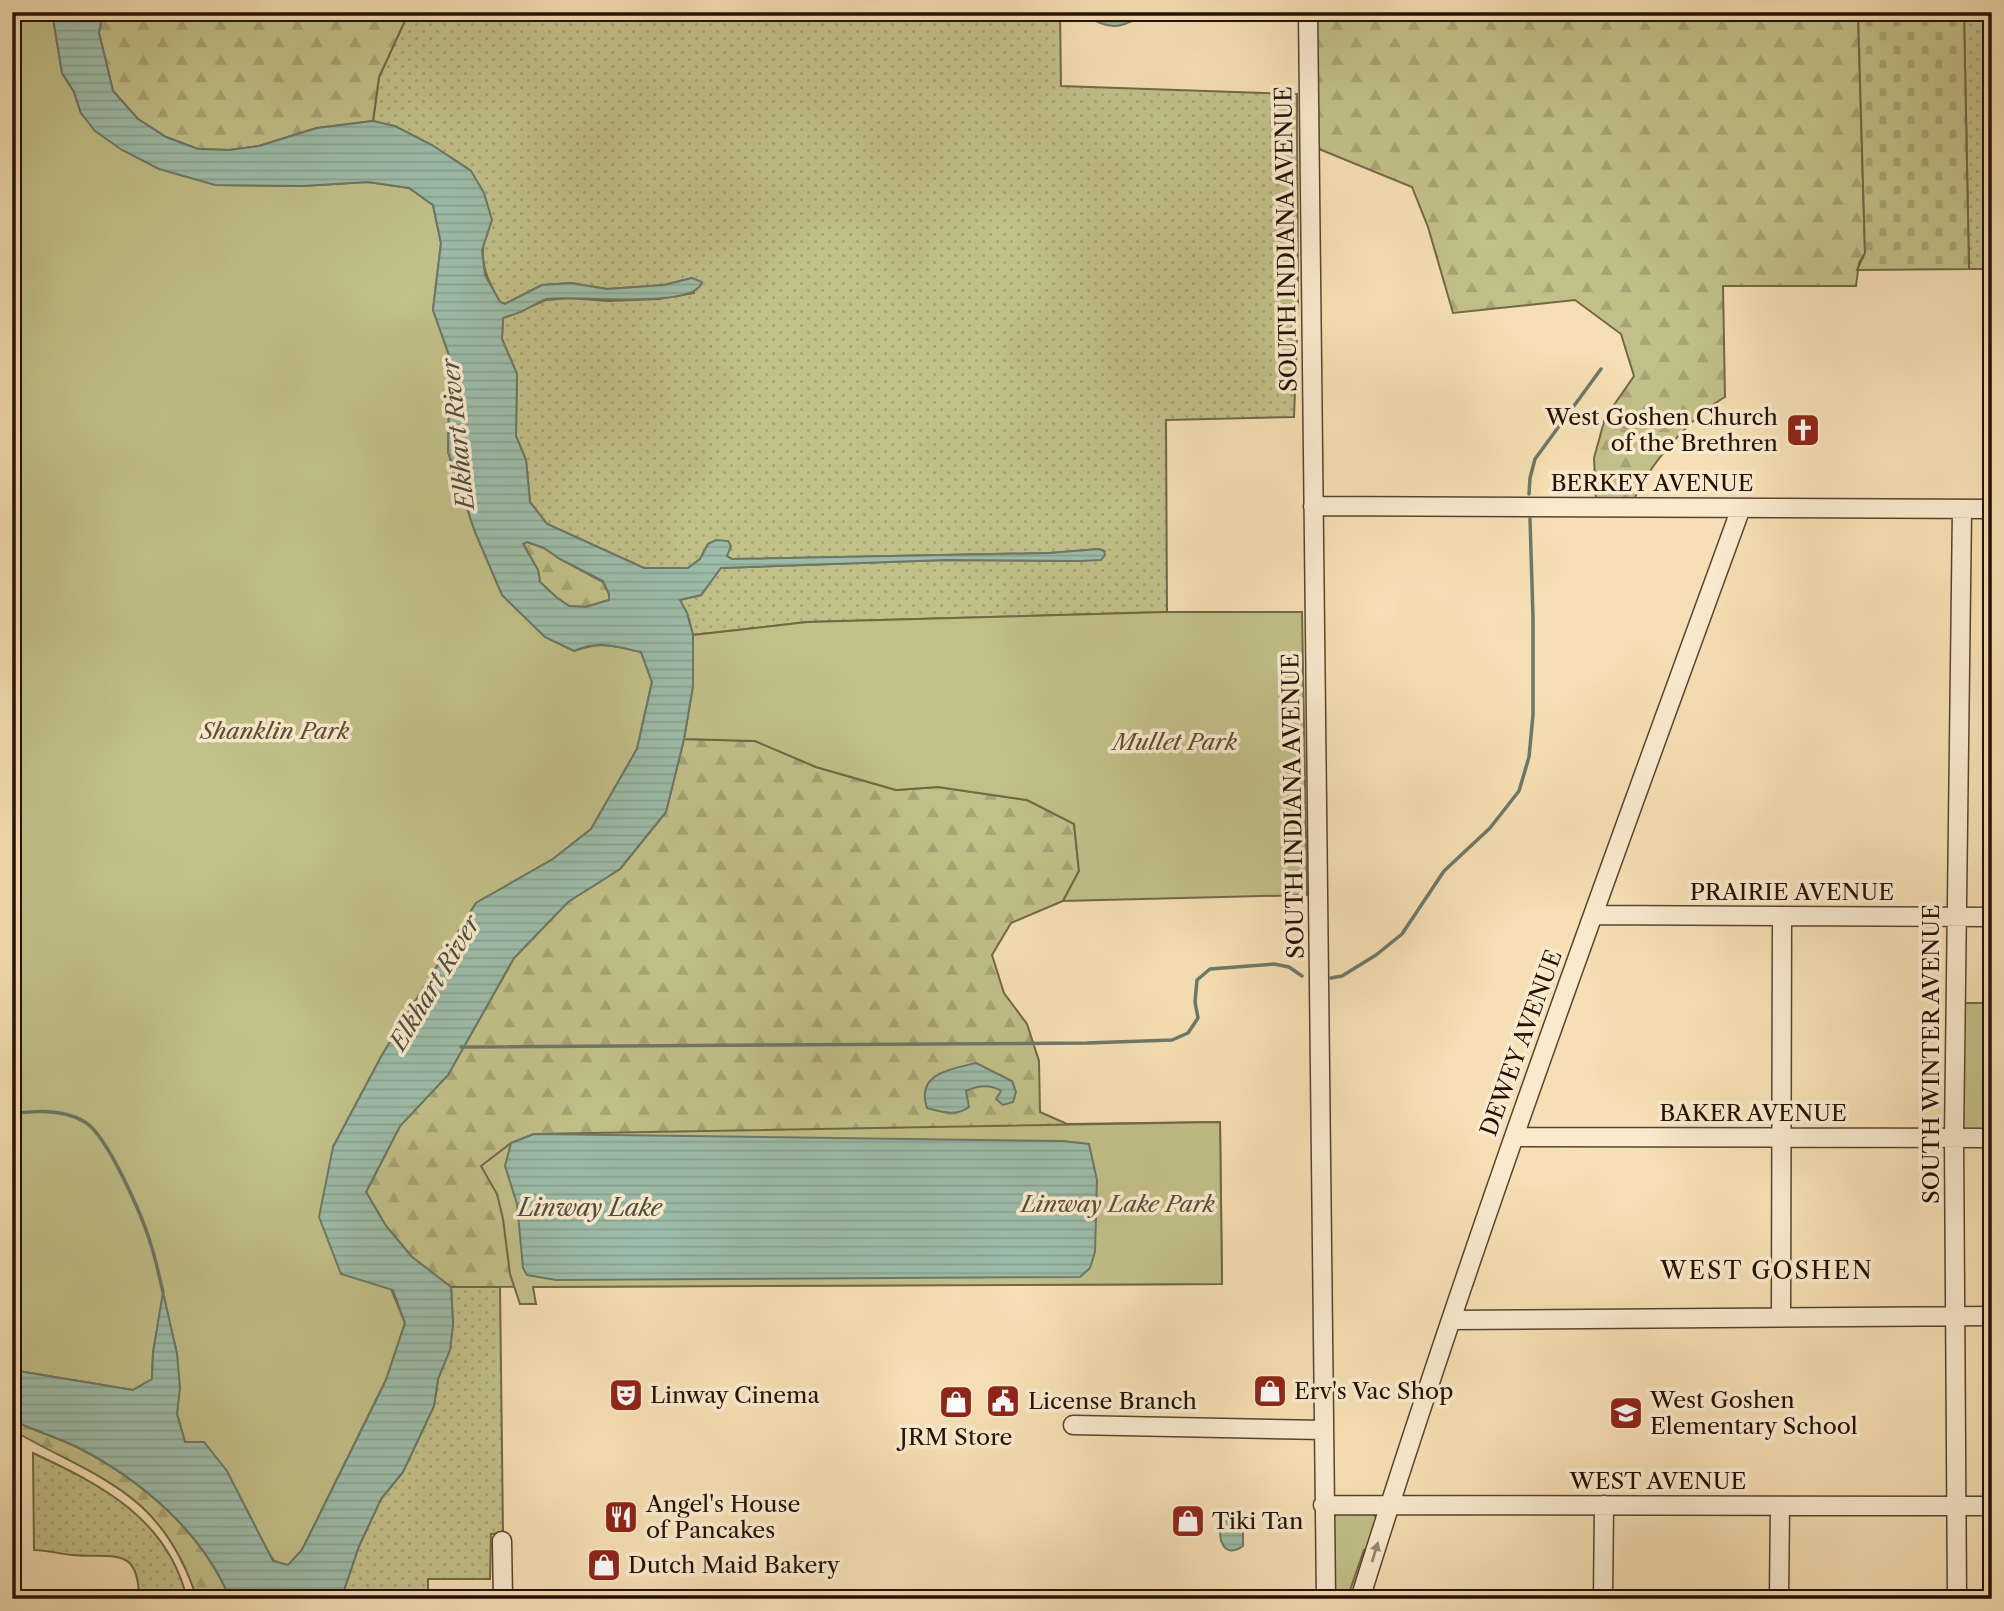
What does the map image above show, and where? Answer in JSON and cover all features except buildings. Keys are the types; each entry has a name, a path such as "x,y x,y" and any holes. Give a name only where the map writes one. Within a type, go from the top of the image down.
{"street":[{"name":"SOUTH INDIANA AVENUE","path":"1308,12 1326,1599"},
{"name":"BERKEY AVENUE","path":"1313,506 1992,509"},
{"name":"DEWEY AVENUE","path":"1360,1599 1514,1137 1741,508"},
{"name":"SOUTH WINTER AVENUE","path":"1957,1599 1954,1138 1962,509"},
{"name":"PRAIRIE AVENUE","path":"1593,915 1992,916"},
{"path":"1781,1317 1782,916"},
{"name":"BAKER AVENUE","path":"1514,1137 1992,1138"},
{"path":"1451,1320 1992,1316"},
{"path":"1073,1424 1323,1430"},
{"path":"1603,1599 1604,1505"},
{"name":"WEST AVENUE","path":"1323,1506 1992,1506"},
{"path":"1779,1598 1780,1506"},
{"path":"502,1541 503,1599"}],"green space":[{"name":"Shanklin Park","path":"12,12 52,12 62,73 74,92 81,113 215,185 302,186 368,182 409,188 433,205 441,243 433,310 450,358 448,452 475,532 502,595 545,637 574,651 600,645 641,652 652,682 637,749 591,829 553,859 476,903 382,1055 333,1147 405,1323 386,1380 302,1550 288,1566 274,1561 185,1442 177,1414 177,1354 163,1295 153,1353 152,1380 133,1390 12,1370"},
{"path":"103,12 409,12 379,77 373,121 317,128 259,146 229,150 198,149 166,137 138,119 113,91 99,33"},
{"path":"409,12 1060,12 1061,86 1297,94 1298,307 1294,417 1166,420 1167,612 807,622 693,635 687,613 679,600 701,595 720,568 945,560 1081,561 1104,551 1099,549 1050,553 732,559 708,544 700,559 688,568 644,568 547,524 530,502 526,460 516,436 517,374 502,339 503,318 546,300 659,299 694,293 692,278 664,285 607,289 571,283 542,285 505,304 500,302 484,264 485,239 471,171 412,135 373,121 379,77"},
{"path":"1315,12 1858,12 1865,253 1859,263 1856,286 1723,286 1725,397 1685,429 1648,474 1633,503 1596,502 1594,458 1605,418 1634,376 1621,334 1575,300 1453,313 1428,227 1412,187 1319,149"},
{"path":"1858,12 1964,12 1969,269 1857,270 1865,253"},
{"path":"1964,12 1992,12 1992,269 1969,269"},
{"path":"523,543 544,548 603,582 609,600 586,607 569,606 556,597 540,582 538,570"},
{"name":"Mullet Park","path":"1167,612 1302,612 1307,895 1063,901 1079,871 1074,824 1027,800 938,787 896,790 816,767 755,741 684,739 693,686 693,635 807,622"},
{"name":"Linway Lake Park","path":"684,739 755,741 816,767 896,790 938,787 1027,800 1074,823 1079,871 1063,901 1011,923 992,955 1004,993 1027,1024 1039,1061 1040,1112 1067,1124 1220,1122 1222,1284 451,1287 412,1257 386,1226 366,1192 400,1126 448,1075 514,958 568,902 620,869 666,812"},
{"path":"1960,1003 1992,1003 1992,1132 1966,1132 1959,1124"},
{"name":"Linway Lake","path":"1220,1122 1222,1284 533,1287 536,1304 520,1304 510,1274 497,1194 481,1166 511,1143 534,1134"},
{"path":"451,1287 500,1287 503,1533 491,1534 490,1579 428,1579 428,1599 341,1599 359,1546 381,1499 403,1472 434,1406 438,1379 450,1349 453,1324"},
{"path":"12,1420 77,1447 146,1491 204,1551 230,1599 197,1599 183,1563 166,1534 146,1511 100,1477 12,1430"},
{"path":"33,1453 107,1492 148,1526 165,1547 178,1571 187,1599 139,1599 134,1569 120,1558 34,1550"},
{"path":"1337,1513 1372,1513 1377,1518 1347,1599 1335,1599 1334,1517"}],"water":[{"name":"Elkhart River","path":"52,12 103,12 99,33 113,91 138,119 166,137 198,149 229,150 259,146 317,128 373,121 395,126 432,145 471,171 484,193 492,220 482,250 485,275 500,302 505,304 542,285 571,283 607,289 664,285 692,278 702,282 694,291 657,299 547,299 503,318 502,339 517,374 516,436 526,460 530,502 547,524 644,568 688,568 700,559 708,544 716,540 728,541 731,546 727,556 732,559 1050,553 1099,549 1104,551 1105,555 1101,560 1081,561 945,560 721,568 701,595 680,600 693,635 693,686 684,739 666,812 620,869 568,902 514,958 448,1075 400,1126 366,1192 386,1226 412,1257 451,1287 453,1324 450,1350 438,1379 434,1406 403,1472 381,1499 359,1546 341,1599 230,1599 204,1551 146,1491 77,1447 12,1420 12,1370 133,1390 152,1379 153,1353 163,1292 177,1354 180,1388 177,1414 185,1442 204,1442 227,1471 273,1561 288,1565 302,1550 386,1380 405,1323 393,1290 341,1274 319,1217 333,1147 382,1055 476,903 553,859 591,829 637,749 652,682 641,652 600,645 574,651 545,637 502,595 475,532 448,452 450,358 433,310 441,243 433,205 409,188 368,182 302,186 215,185 159,169 122,150 95,131 81,113 74,92 62,73","holes":["527,542 544,548 603,581 609,600 586,607 569,606 556,597 540,582 538,570 523,544"]},
{"path":"1087,12 1148,12 1126,24 1113,26 1090,18"},
{"path":"976,1063 1012,1081 1016,1092 1013,1102 1003,1105 996,1099 1001,1091 984,1086 966,1091 969,1107 959,1112 948,1113 927,1108 926,1087 931,1080 947,1071"},
{"name":"Linway Lake","path":"534,1134 1063,1141 1089,1144 1097,1180 1095,1252 1090,1268 1080,1277 556,1280 527,1275 523,1268 517,1204 505,1166 511,1143"},
{"path":"1236,1518 1243,1520 1243,1546 1236,1550 1226,1549 1221,1540 1220,1528 1222,1522"}],"waterway":[{"path":"1529,494 1535,459 1601,369"},
{"path":"1331,978 1342,976 1376,955 1402,934 1444,871 1490,828 1519,791 1529,757 1533,715 1530,519"},
{"path":"461,1047 1087,1043 1172,1040 1188,1033 1198,1018 1195,1002 1197,980 1210,969 1274,964 1289,967 1302,976"},
{"path":"12,1114 41,1111 59,1113 77,1118 94,1130 114,1160 141,1216 163,1292"}],"place":[{"name":"West Goshen Church of the Brethren","path":"1803,430"},
{"name":"Erv's Vac Shop","path":"1270,1391"},
{"name":"Linway Cinema","path":"626,1395"},
{"name":"License Branch","path":"1003,1401"},
{"name":"JRM Store","path":"956,1402"},
{"name":"West Goshen Elementary School","path":"1626,1413"},
{"name":"Angel's House of Pancakes","path":"621,1517"},
{"name":"Tiki Tan","path":"1188,1521"},
{"name":"Dutch Maid Bakery","path":"604,1565"}],"district":[{"name":"WEST GOSHEN","path":"1767,1271"}]}
